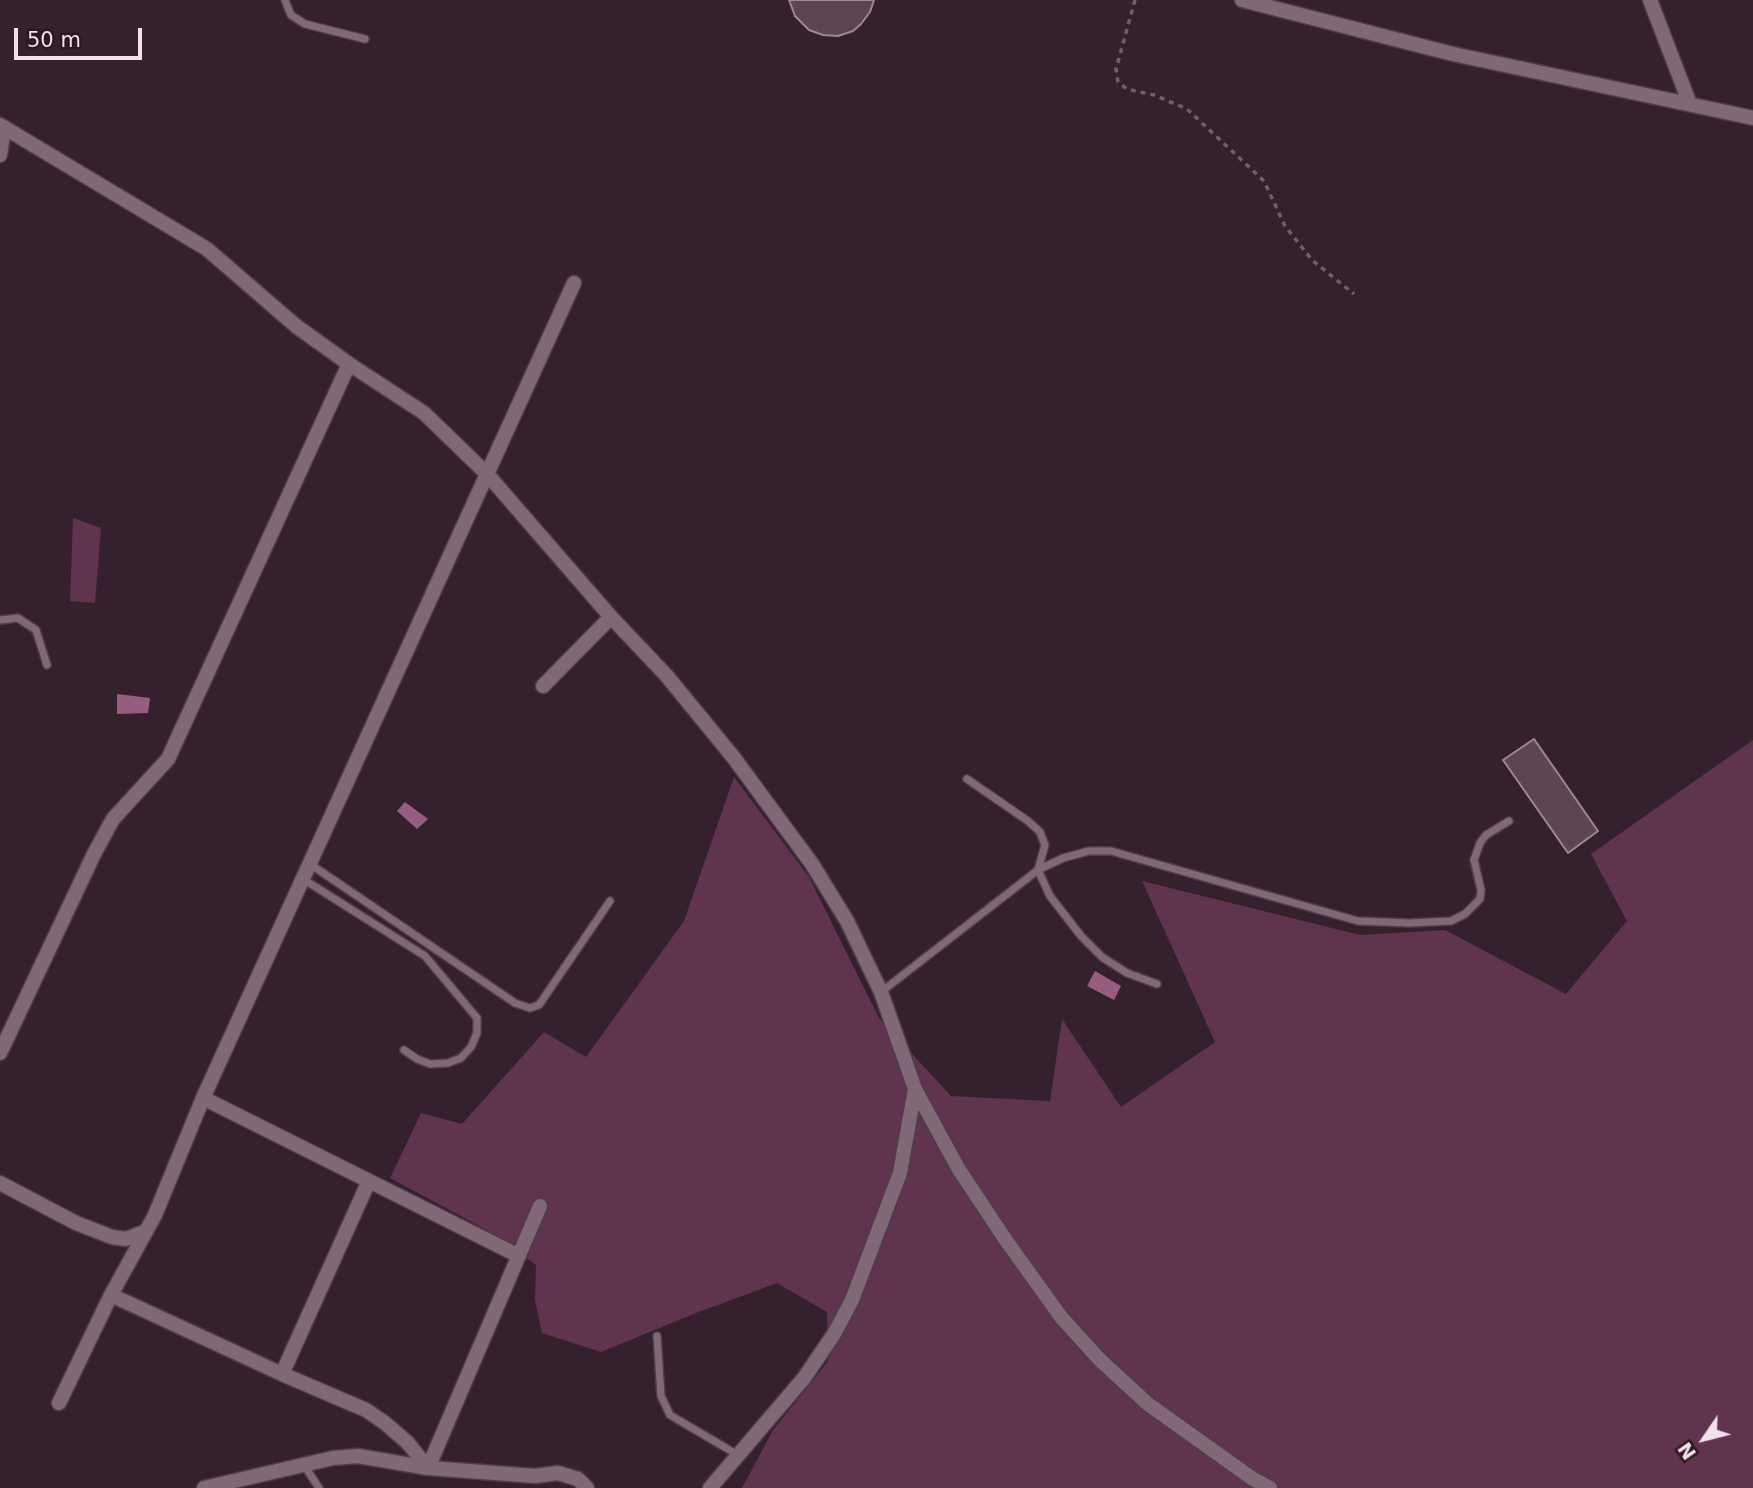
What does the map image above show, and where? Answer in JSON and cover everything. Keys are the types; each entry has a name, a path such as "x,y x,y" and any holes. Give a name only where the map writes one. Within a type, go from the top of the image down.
{"street":[{"path":"1242,0 1452,54 1753,118"},
{"path":"1650,0 1690,104"},
{"path":"0,155 2,127 207,249 265,301 349,364 424,413 487,474 611,617 666,675 734,758 812,864 846,921 880,992 915,1089 958,1168 1061,1317 1100,1360 1148,1404 1253,1479 1270,1488"},
{"path":"60,1404 111,1295 155,1215 203,1098 574,283"},
{"path":"0,1053 113,818 168,759 349,364"},
{"path":"543,687 611,617"},
{"path":"710,1488 804,1378 834,1334 852,1300 900,1173 915,1089"},
{"path":"203,1098 519,1256"},
{"path":"282,1374 369,1181"},
{"path":"0,1183 76,1223 112,1237 126,1240 144,1232"},
{"path":"428,1468 540,1206"},
{"path":"111,1295 366,1410 408,1443 428,1468"},
{"path":"204,1488 333,1458 358,1456 428,1468 535,1476 558,1473 578,1479 587,1488"}],"lane":[{"path":"285,0 290,15 305,24 365,39"},
{"path":"0,620 18,618 36,630 47,665"},
{"path":"967,779 1040,832 1045,845 1038,870 1050,896 1081,936 1102,957 1127,973 1157,984"},
{"path":"880,992 1038,870 1063,858 1089,851 1111,850 1358,921 1451,921 1465,914 1480,899 1481,890 1474,860 1479,844 1486,835 1509,821"},
{"path":"310,864 515,1003 530,1008 539,1005 610,901"},
{"path":"303,879 425,956 477,1018 477,1033 471,1047 461,1058 430,1064 404,1050"},
{"path":"657,1336 661,1396 670,1415 738,1455"},
{"path":"304,1465 319,1488"}],"path":[{"path":"1135,0 1116,69 1118,82 1127,89 1154,95 1187,109 1264,181 1285,226 1312,260 1354,294"}],"shaded area":[{"path":"73,518 101,528 95,603 70,601"},
{"path":"117,694 150,698 148,713 117,714"},
{"path":"1753,740 1753,1488 742,1488 773,1430 828,1361 827,1312 777,1283 601,1352 542,1333 535,1300 536,1265 492,1233 390,1178 421,1113 462,1124 544,1032 586,1057 684,921 734,777 809,877 879,1018 951,1096 1050,1101 1062,1019 1121,1107 1215,1042 1142,881 1360,935 1445,930 1566,994 1627,921 1591,854"},
{"path":"405,802 428,819 417,829 397,811"},
{"path":"1095,971 1121,986 1114,1000 1087,986"}],"building":[{"path":"789,0 874,0 870,12 861,24 853,31 838,36 809,30 795,16"},
{"path":"1534,739 1598,831 1568,853 1503,760"}]}
